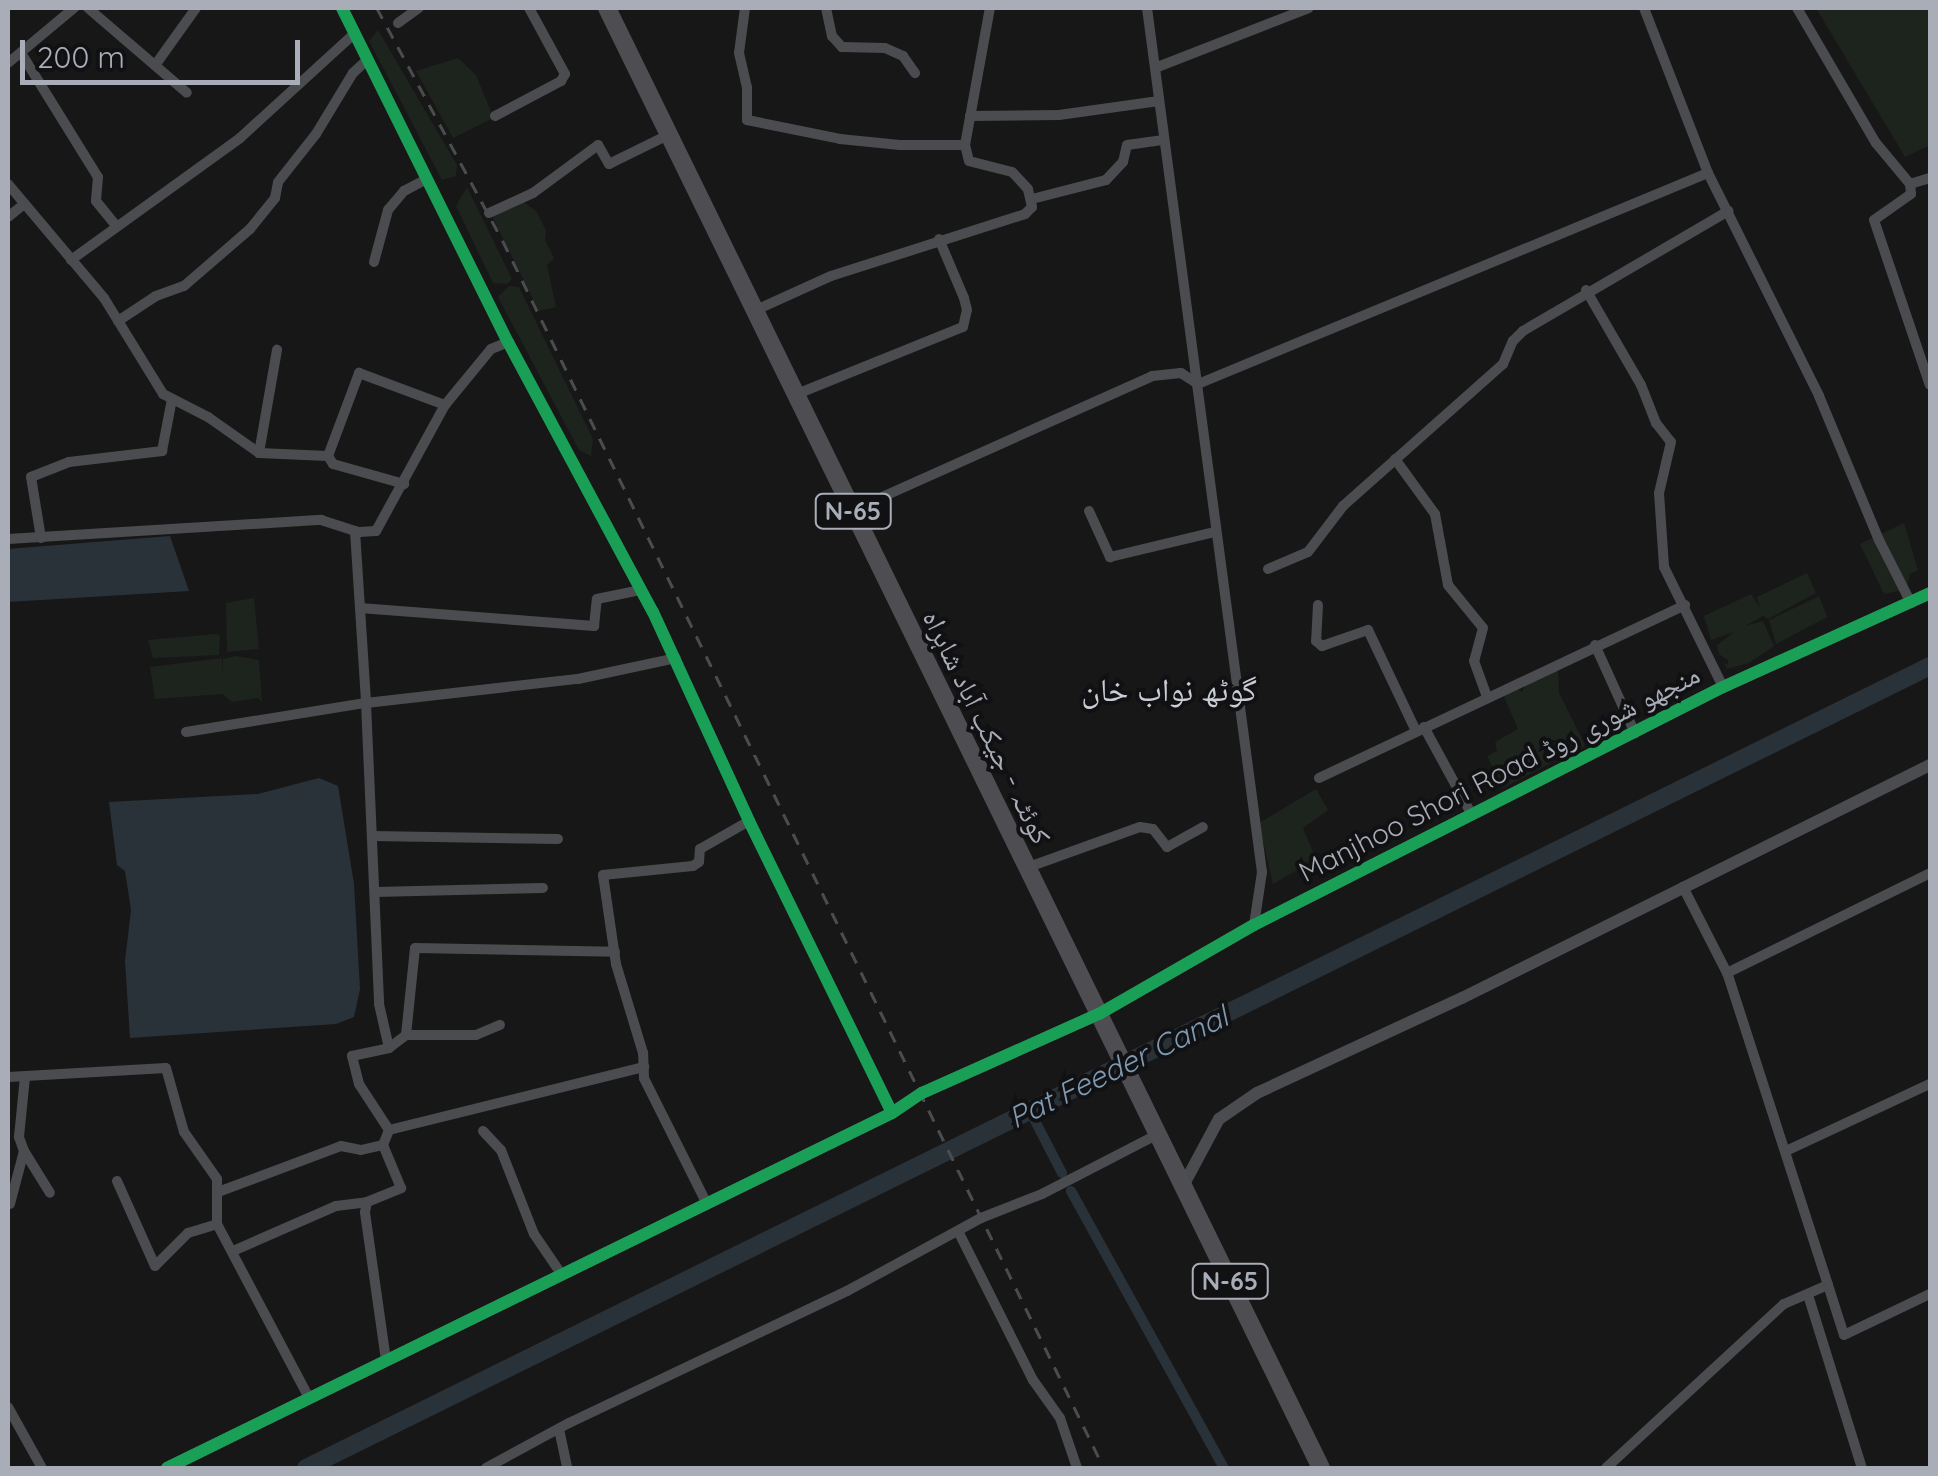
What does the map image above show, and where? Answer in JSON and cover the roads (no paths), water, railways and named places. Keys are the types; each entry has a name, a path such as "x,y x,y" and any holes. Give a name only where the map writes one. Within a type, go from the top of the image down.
{"highway":[{"name":"کوئٹہ - جیکب آباد شاہراہ","path":"607,8 1321,1468"}],"street":[{"path":"8,64 74,8"},
{"path":"88,8 186,93"},
{"path":"156,64 196,8"},
{"path":"342,8 508,342 676,658 749,821 892,1113"},
{"path":"398,23 419,8"},
{"path":"495,116 561,81 565,74 529,8"},
{"path":"746,8 739,53 747,86 747,120 840,139 965,145"},
{"path":"826,8 832,36 842,47 885,48 903,56 914,73"},
{"path":"756,310 831,276 1025,214 1032,206 1032,199 1012,172 969,160 965,145 990,8"},
{"path":"1147,8 1262,872 1254,926"},
{"path":"1155,68 1309,8"},
{"path":"1644,8 1708,173 1819,396 1879,540 1911,602"},
{"path":"1797,8 1876,143 1910,184 1910,194 1874,220 1930,385"},
{"path":"71,260 240,138 354,34"},
{"path":"21,53 98,177 96,201 117,227"},
{"path":"118,321 156,296 184,286 250,229 275,198 278,182 366,60"},
{"path":"970,116 1059,115 1159,101"},
{"path":"489,213 533,192 598,145 609,164 671,133"},
{"path":"1032,199 1084,189 1106,180 1123,162 1127,146 1164,140"},
{"path":"1198,384 1708,173"},
{"path":"374,262 388,210 404,190 427,178"},
{"path":"1910,184 1930,178"},
{"path":"8,184 118,321 164,394 259,454 328,456"},
{"path":"8,217 23,205"},
{"path":"1268,569 1308,552 1342,506 1503,364 1523,331 1586,290 1728,211"},
{"path":"797,394 963,327 968,310 939,239"},
{"path":"1586,290 1641,385 1656,424 1671,442 1658,493 1664,567 1723,687"},
{"path":"8,539 321,520 355,531 376,531 445,406 491,349 508,342"},
{"path":"259,454 277,350"},
{"path":"328,456 360,373 445,406"},
{"path":"852,510 1152,376 1180,373 1198,384"},
{"path":"41,538 31,478 69,462 162,451 172,399"},
{"path":"328,456 334,464 404,484"},
{"path":"1395,459 1435,514 1448,585 1483,628 1474,661 1487,697"},
{"path":"1088,511 1110,557 1215,532"},
{"path":"355,531 379,1004 389,1048"},
{"path":"360,608 594,626 597,599 641,590"},
{"name":"Manjhoo Shori Road منجھو شوری روڈ","path":"168,1468 892,1113 922,1093 1099,1014 1254,926 1723,687 1930,593"},
{"path":"1318,605 1316,642 1322,646 1368,630 1420,729 1472,815"},
{"path":"1319,778 1685,605"},
{"path":"1596,645 1635,733"},
{"path":"186,732 366,703 578,679 676,658"},
{"path":"1183,1186 1219,1119 1256,1093 1462,998 1930,766"},
{"path":"707,1204 644,1078 615,952 603,875 693,866 699,862 700,850 749,821"},
{"path":"1025,868 1140,827 1153,830 1167,847 1204,827"},
{"path":"372,836 558,839"},
{"path":"1727,973 1930,873"},
{"path":"1683,887 1727,973 1844,1336 1930,1294"},
{"path":"375,892 543,888"},
{"path":"406,1035 415,948 615,952"},
{"path":"390,1130 359,1084 352,1056 389,1048 406,1035 476,1035 500,1025"},
{"path":"8,1077 166,1068 184,1132 216,1178 216,1224 309,1398"},
{"path":"218,1192 341,1146 361,1150 383,1144 390,1130 644,1068"},
{"path":"24,1077 19,1137 50,1193"},
{"path":"1786,1152 1930,1084"},
{"path":"483,1130 502,1150 534,1234 562,1274"},
{"path":"486,1468 558,1429 847,1291 958,1230 1042,1194 1158,1134"},
{"path":"232,1252 336,1206 367,1202 401,1188 383,1144"},
{"path":"10,1204 24,1151"},
{"path":"116,1181 155,1266 188,1233 216,1224"},
{"path":"367,1202 366,1242 386,1360"},
{"path":"958,1230 1033,1380 1060,1418 1077,1468"},
{"path":"1606,1468 1784,1304 1828,1285"},
{"path":"1808,1295 1862,1468"},
{"path":"8,1408 42,1468"},
{"path":"558,1429 567,1468"}],"waterway":[{"name":"Pat Feeder Canal","path":"306,1468 1930,666"},
{"path":"1030,1111 1062,1173"},
{"path":"1071,1191 1224,1468"}],"railway":[{"path":"377,8 503,241 1104,1468"}],"district":[{"name":"گوٹھ نواب خان","path":"1169,689"}]}
